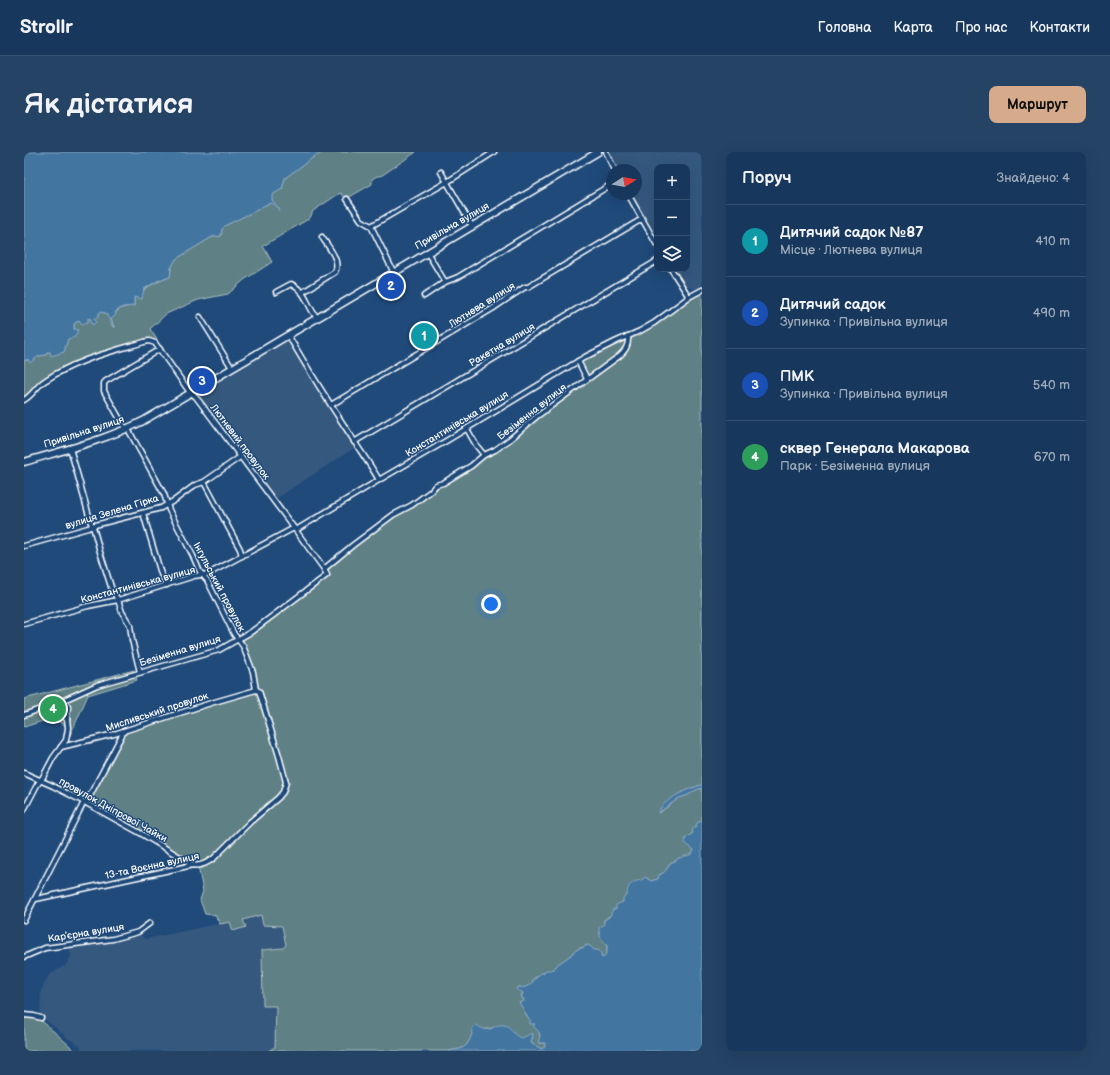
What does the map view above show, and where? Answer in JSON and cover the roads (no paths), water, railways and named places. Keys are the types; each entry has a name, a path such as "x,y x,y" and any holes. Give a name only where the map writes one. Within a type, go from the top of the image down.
{"street":[{"path":"371,226 447,182 494,152"},
{"name":"Привільна вулиця","path":"24,462 102,439 127,429 192,393 427,252 598,152"},
{"path":"606,152 612,164"},
{"path":"441,172 472,226"},
{"path":"424,296 445,282 458,277 606,188"},
{"path":"347,199 361,220 371,226 394,273"},
{"path":"631,200 654,240"},
{"name":"Лютнева вулиця","path":"331,405 492,309 525,287 528,287 642,219"},
{"path":"303,292 335,272 337,268 337,262 322,237"},
{"path":"427,252 445,282"},
{"name":"Ракетна вулиця","path":"354,442 654,263"},
{"path":"673,272 689,297"},
{"path":"276,292 291,284 297,287 303,292 316,318"},
{"path":"628,336 640,331 660,319 689,297 702,290"},
{"path":"200,316 232,368"},
{"path":"288,335 379,480"},
{"name":"Константинівська вулиця","path":"24,624 88,606 118,600 194,576 203,576 208,574 295,529 467,429 578,361 628,336"},
{"name":"Безіменна вулиця","path":"324,569 353,545 431,491 436,485 443,483 471,466 484,455 495,450 509,440 536,417 623,353 628,345 628,336"},
{"path":"24,400 30,397 38,386 45,380 91,358 149,341 155,343 160,349"},
{"name":"Інгульський провулок","path":"160,349 106,381 104,384 104,391 164,494 169,510 200,572 243,646 253,672 256,690 259,691 286,782"},
{"name":"Лютневий провулок","path":"160,349 295,529 327,575"},
{"path":"578,361 587,379"},
{"path":"467,429 476,445 484,455"},
{"path":"70,448 112,590 130,625 140,672"},
{"name":"вулиця Зелена Гірка","path":"24,546 161,508 175,500 195,485 204,482 240,457"},
{"path":"204,482 240,549 242,556"},
{"path":"144,513 161,574 166,585"},
{"name":"Безіменна вулиця","path":"24,716 97,685 219,650 251,632 327,575"},
{"name":"Мисливський провулок","path":"61,747 114,734 256,690"},
{"path":"24,810 37,785 66,740 68,728 68,708 64,700"},
{"path":"50,705 67,719"},
{"path":"24,920 124,730"},
{"name":"провулок Дніпрової Чайки","path":"24,773 85,802 193,865"},
{"name":"13-та Воєнна вулиця","path":"36,899 193,865 198,866 214,858 250,822 278,798 283,792 286,782"},
{"name":"Карʼєрна вулиця","path":"24,957 45,948 113,939 138,932 150,923"},
{"path":"24,1015 41,1018"}],"place":[{"name":"Дитячий садок","path":"391,286"},
{"name":"Дитячий садок №87","path":"424,336"},
{"name":"ПМК","path":"202,381"},
{"name":"сквер Генерала Макарова","path":"53,709"}]}
